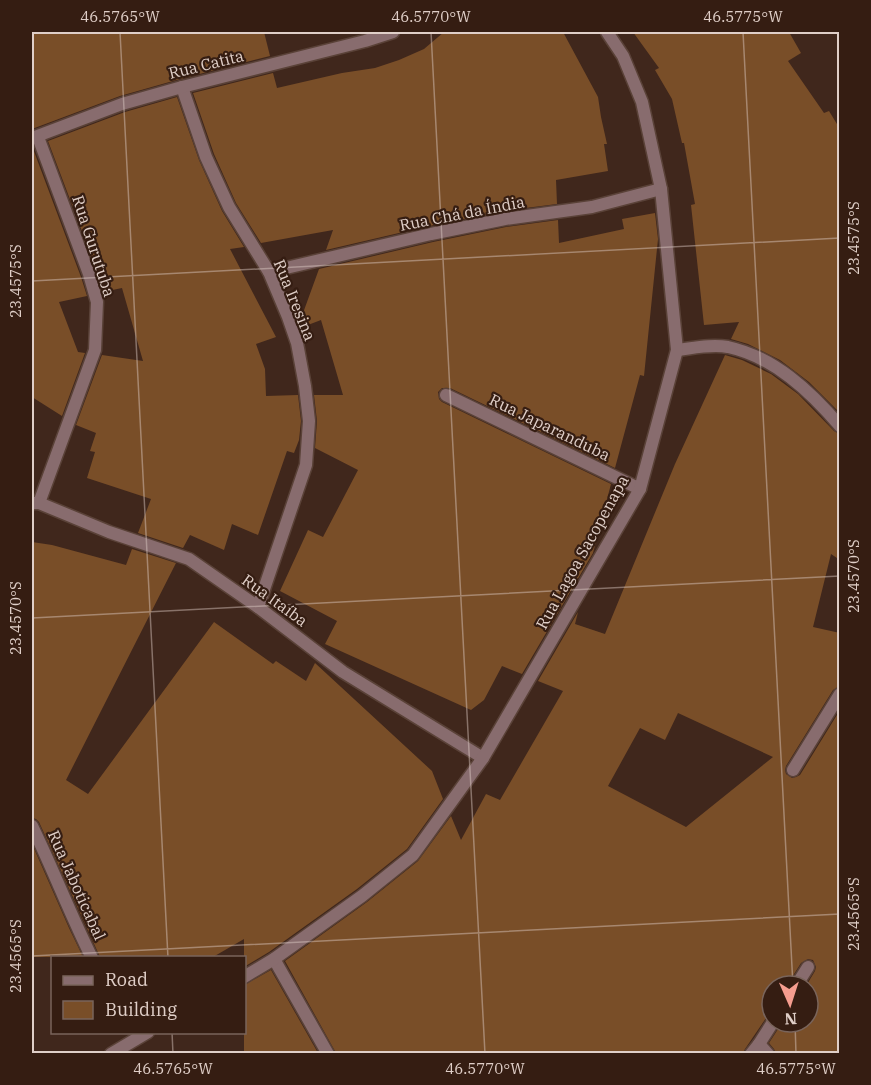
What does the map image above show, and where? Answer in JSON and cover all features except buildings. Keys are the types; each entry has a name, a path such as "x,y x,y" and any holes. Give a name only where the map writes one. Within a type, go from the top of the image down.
{"street":[{"name":"Rua Catita","path":"35,137 122,104 393,32"},
{"name":"Rua Lagoa Sacopenapa","path":"246,976 274,959 362,896 413,855 483,758 640,489 677,350 661,189 642,102 623,56 607,32"},
{"name":"Rua Iresina","path":"182,87 206,157 229,207 269,272 297,343 305,386 309,422 306,465 258,607"},
{"name":"Rua Gurutuba","path":"35,137 89,274 97,302 95,350 35,503"},
{"name":"Rua Chá da Índia","path":"269,272 431,234 505,219 592,207 661,189"},
{"path":"677,350 701,346 727,347 752,355 776,367 795,381 840,426"},
{"name":"Rua Japaranduba","path":"446,395 640,489"},
{"name":"Rua Itaíba","path":"35,503 189,560 258,607 344,672 483,758"},
{"path":"793,770 840,694"},
{"name":"Rua Jaboticabal","path":"32,826 91,956"},
{"path":"274,959 328,1053"},
{"path":"804,974 808,967"},
{"path":"765,1034 755,1049 768,1053"},
{"path":"111,1053 128,1038"}]}
